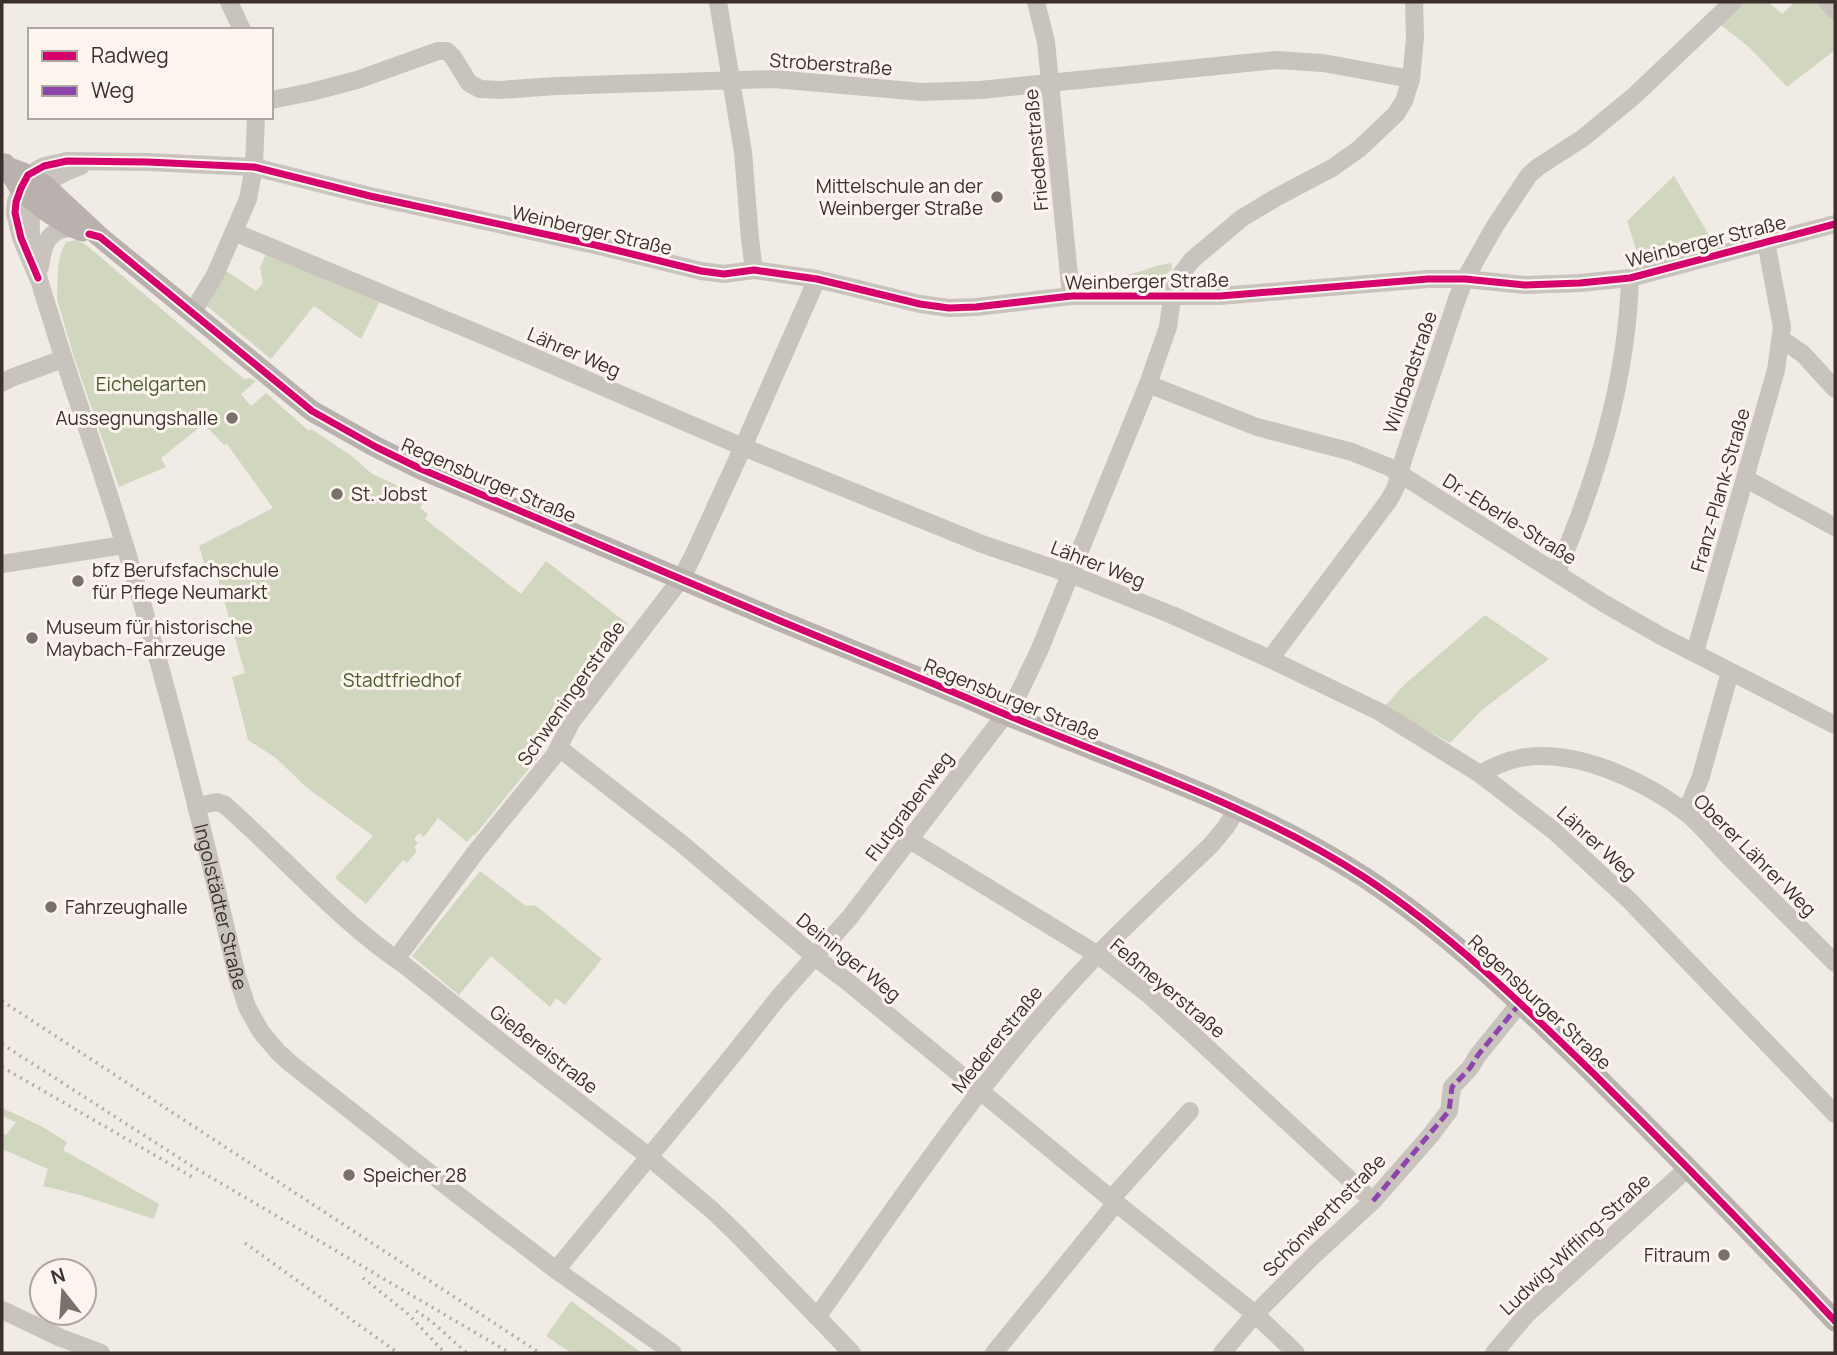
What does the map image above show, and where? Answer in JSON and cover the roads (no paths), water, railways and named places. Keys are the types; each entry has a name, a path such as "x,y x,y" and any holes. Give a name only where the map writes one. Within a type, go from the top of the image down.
{"main road":[{"name":"Regensburger Straße","path":"23,180 73,220 100,237 312,411 376,447 421,469 681,579 1237,809 1304,842 1379,888 1471,957 1521,1002 1688,1168 1835,1321"}],"street":[{"path":"229,2 241,28"},
{"path":"718,2 746,175 754,270"},
{"name":"Friedenstraße","path":"1036,2 1046,42 1051,83 1071,296"},
{"name":"Flutgrabenweg","path":"556,1270 778,998 850,917 1014,703 1148,384 1168,327 1176,283 1185,268 1242,218 1332,168 1359,149 1401,107 1411,79 1415,38 1414,2"},
{"name":"Wildbadstraße","path":"1270,659 1396,487 1417,417 1465,279 1495,226 1529,175 1583,138 1624,105 1732,2"},
{"path":"1827,2 1835,10"},
{"name":"Stroberstraße","path":"273,100 357,80 438,51 447,51 453,57 469,83 480,89 499,90 774,79 922,92 980,90 1276,60 1323,63 1411,79"},
{"path":"192,313 215,275 247,199 254,167 256,119"},
{"name":"Weinberger Straße","path":"23,180 58,175 91,162"},
{"name":"Weinberger Straße","path":"23,180 38,169 56,163 148,162 254,167 701,271 724,274 754,270 817,279 920,304 949,308 1071,296 1220,296 1428,279 1465,279 1525,285 1580,283 1630,278 1835,224"},
{"path":"38,278 47,240 73,220 65,186 73,169"},
{"name":"Ingolstädter Straße","path":"23,180 15,208 17,224 38,278 107,489 167,688 242,995 252,1017 278,1052 320,1088 556,1270 673,1353"},
{"name":"Lährer Weg","path":"234,232 743,447 982,544 1172,615 1380,712 1480,774 1554,831 1630,901 1835,1114"},
{"name":"Franz-Plank-Straße","path":"1695,652 1776,370 1781,317 1766,242"},
{"path":"1557,572 1576,528 1609,427 1623,359 1630,278"},
{"name":"Schweningerstraße","path":"396,959 475,853 545,768 572,722 681,579 817,279"},
{"path":"1781,339 1803,354 1835,389"},
{"path":"2,383 63,359"},
{"name":"Dr.-Eberle-Straße","path":"1148,384 1247,423 1352,452 1390,467 1605,604 1661,636 1835,725"},
{"path":"1746,479 1835,527"},
{"path":"2,564 124,545"},
{"path":"1686,813 1701,776 1730,672"},
{"name":"Deininger Weg","path":"559,748 681,843 814,956 1255,1314 1296,1353"},
{"name":"Oberer Lährer Weg","path":"1480,774 1520,758 1544,756 1569,758 1632,780 1686,813 1835,963"},
{"name":"Gießereistraße","path":"196,806 217,802 225,805 376,946 649,1157 738,1235 852,1353"},
{"name":"Medererstraße","path":"817,1317 980,1091 1061,993 1211,845 1237,809"},
{"name":"Feßmeyerstraße","path":"910,840 1098,955 1149,995 1373,1201"},
{"name":"Schönwerthstraße","path":"1222,1353 1255,1314 1373,1201 1449,1111 1452,1087 1521,1002"},
{"path":"995,1353 1114,1201 1191,1111"},
{"name":"Ludwig-Wifling-Straße","path":"1493,1353 1527,1314 1688,1168"},
{"path":"2,1310 61,1338 101,1353"}],"railway":[{"path":"2,1001 540,1353"},
{"path":"2,1044 195,1168 510,1353"},
{"path":"2,1067 194,1178"},
{"path":"245,1243 398,1353"},
{"path":"363,1278 406,1312 445,1353"},
{"path":"416,1311 467,1353"}],"place":[{"name":"Mittelschule an der Weinberger Straße","path":"997,197"},
{"name":"Aussegnungshalle","path":"232,418"},
{"name":"St. Jobst","path":"337,494"},
{"name":"bfz Berufsfachschule für Pflege Neumarkt","path":"78,581"},
{"name":"Museum für historische Maybach-Fahrzeuge","path":"32,638"},
{"name":"Fahrzeughalle","path":"51,907"},
{"name":"Speicher 28","path":"349,1175"},
{"name":"Fitraum","path":"1724,1255"}],"park label":[{"name":"Eichelgarten","path":"151,384"},
{"name":"Stadtfriedhof","path":"402,680"}]}
